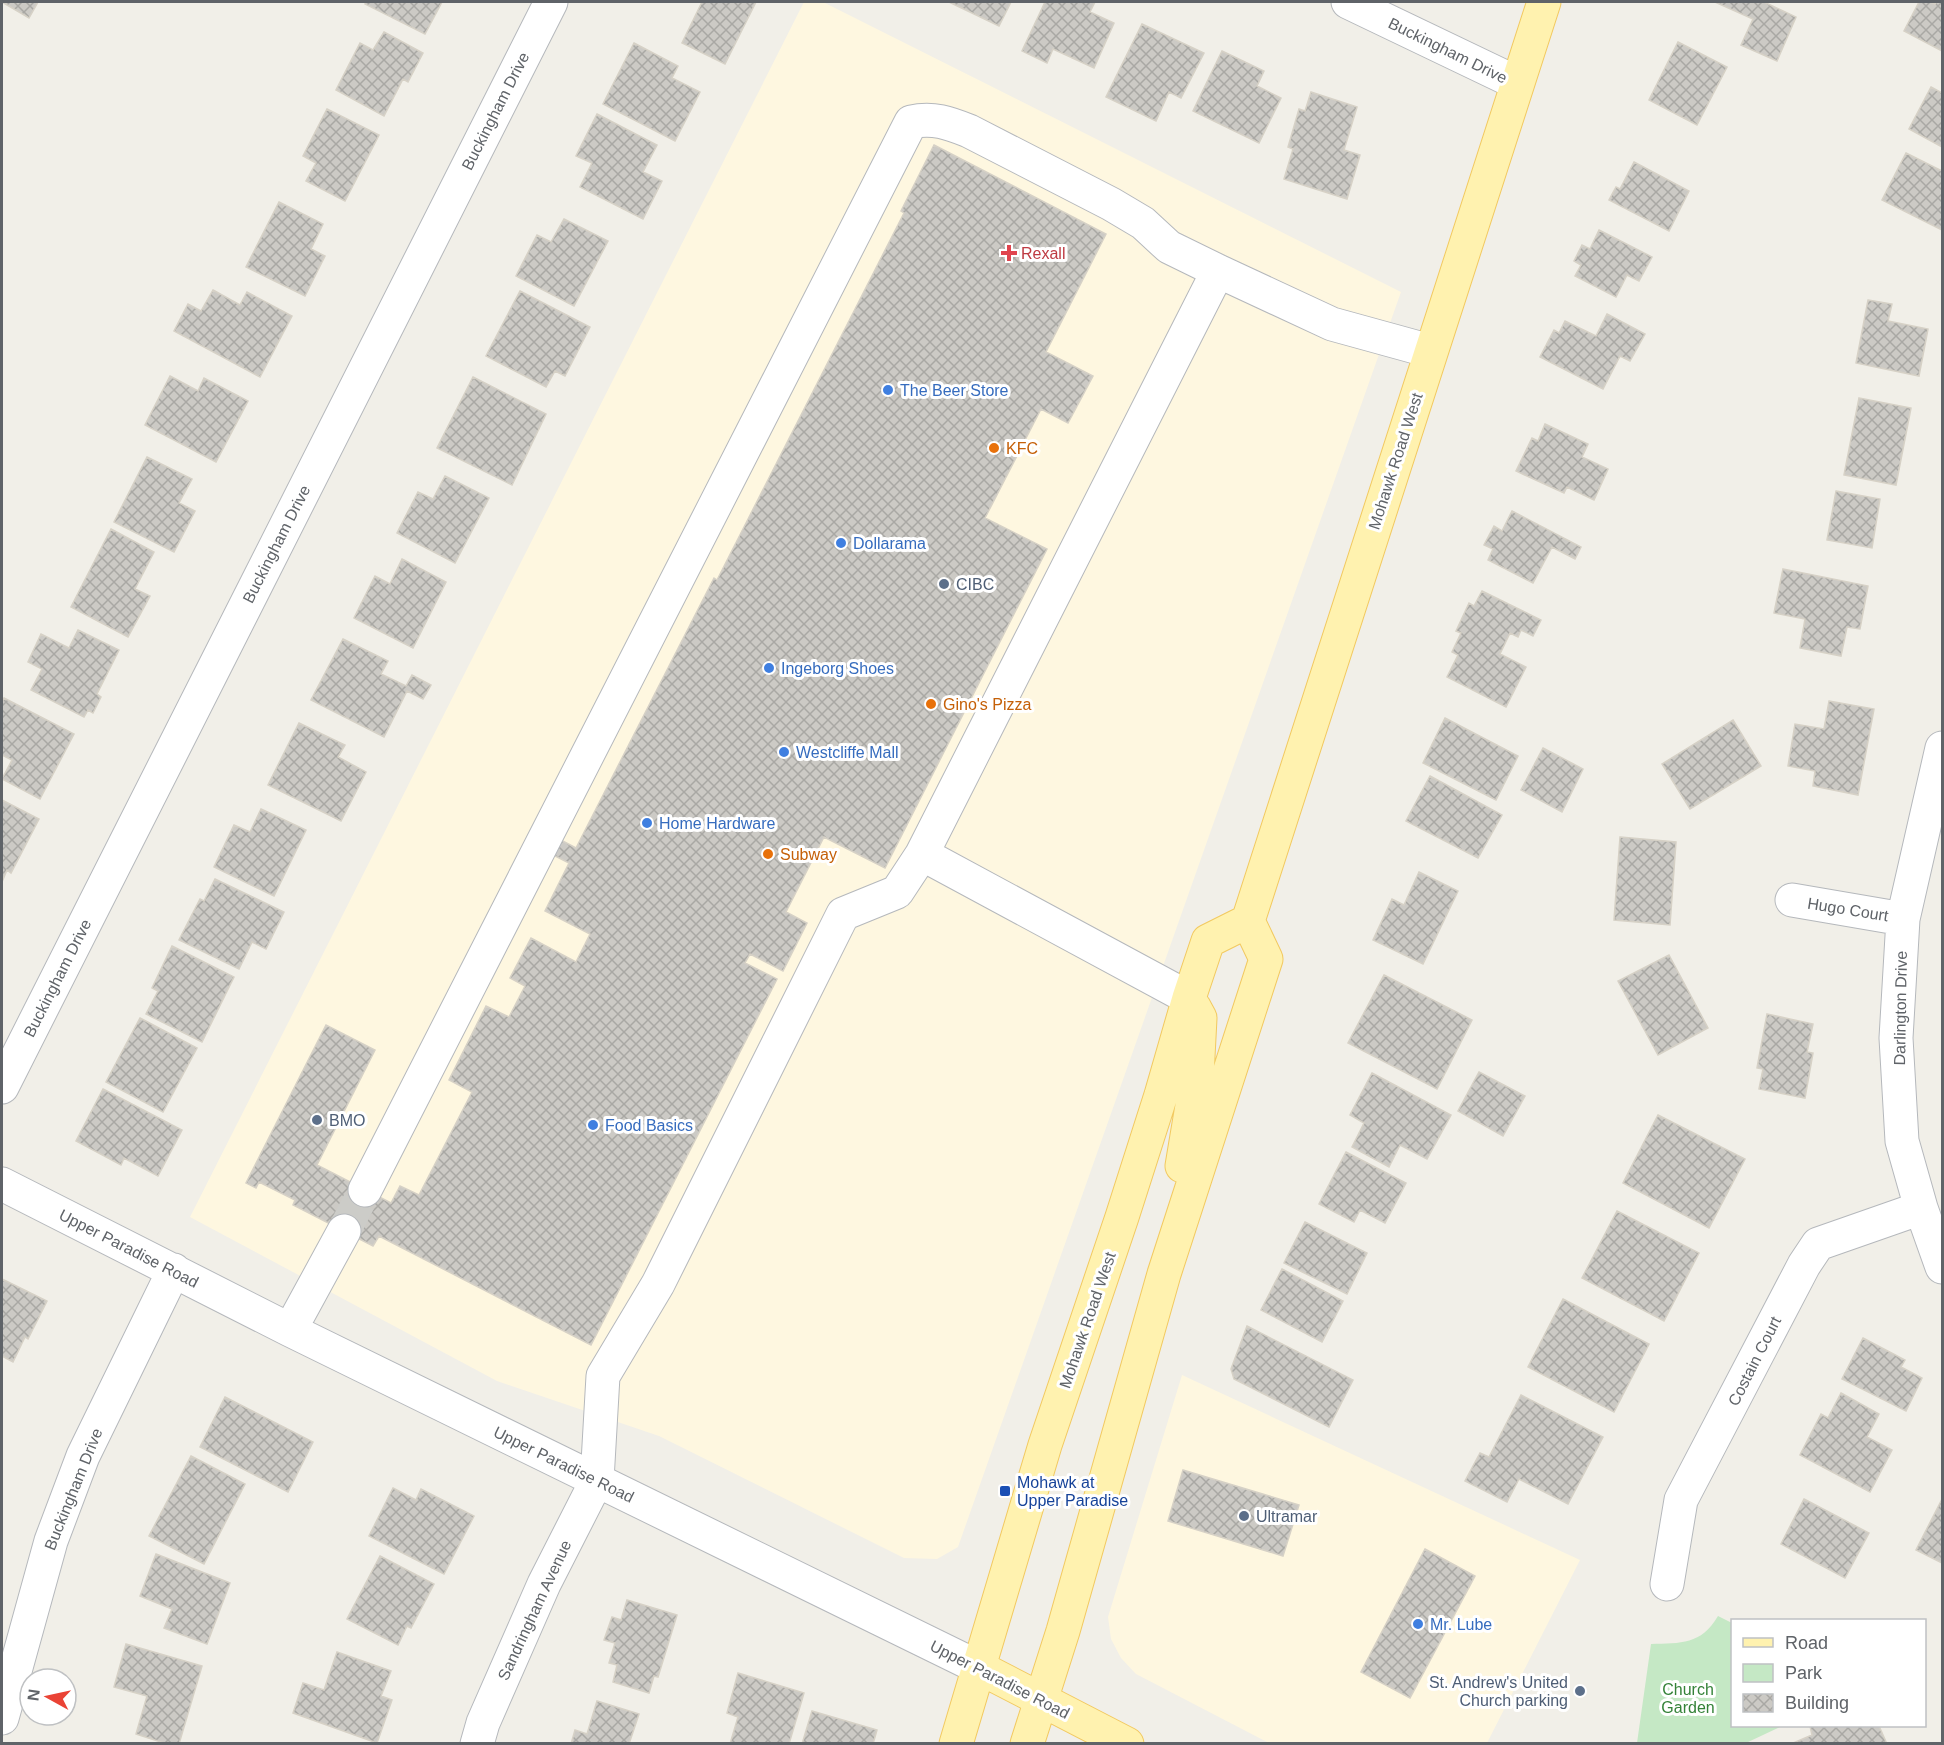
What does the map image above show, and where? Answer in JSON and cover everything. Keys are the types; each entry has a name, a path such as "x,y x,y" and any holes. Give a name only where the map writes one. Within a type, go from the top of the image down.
{"main road":[{"name":"Mohawk Road West","path":"956,1743 1045,1445 1147,1140 1208,941 1248,921 1544,2"},
{"path":"1027,1743 1069,1611 1164,1274 1266,959 1248,921"},
{"path":"1164,1274 1197,1076 1200,1018 1189,998"},
{"name":"Upper Paradise Road","path":"978,1667 1127,1743"}],"street":[{"name":"Buckingham Drive","path":"2,1087 551,2"},
{"name":"Buckingham Drive","path":"1348,2 1517,83"},
{"path":"365,1190 911,122 924,119 939,120 969,131 1111,204 1143,223 1169,247 1218,271 1332,324 1430,351"},
{"path":"597,1480 603,1376 658,1284 843,914 897,892 922,854 1218,271"},
{"name":"Darlington Drive","path":"1942,748 1903,919 1896,1038 1902,1141 1921,1208 1942,1267"},
{"path":"922,854 1189,998"},
{"name":"Hugo Court","path":"1792,900 1903,919"},
{"name":"Upper Paradise Road","path":"2,1184 290,1330 978,1667"},
{"name":"Costain Court","path":"1667,1584 1681,1500 1804,1265 1818,1244 1921,1208"},
{"path":"290,1330 344,1231"},
{"name":"Buckingham Drive","path":"2,1718 51,1541 83,1456 174,1270"},
{"name":"Sandringham Avenue","path":"477,1743 483,1723 544,1584 597,1480"}],"shaded area":[{"path":"804,2 823,2 1401,292 958,1547 937,1559 904,1558 659,1436 497,1381 190,1217"},
{"path":"1182,1375 1580,1560 1487,1743 1269,1743 1136,1674 1121,1658 1111,1639 1108,1617"}],"green space":[{"name":"Church Garden","path":"1718,1616 1731,1622 1731,1727 1780,1727 1746,1743 1637,1743 1651,1644 1689,1640 1705,1632"}],"building":[{"path":"2,2 38,2 29,18"},
{"path":"366,2 442,2 425,34 365,4"},
{"path":"702,2 756,2 725,64 682,43"},
{"path":"949,2 1011,2 999,26"},
{"path":"1045,2 1095,2 1090,12 1114,23 1094,68 1053,49 1047,63 1022,51"},
{"path":"1715,2 1767,2 1796,17 1777,61 1741,45 1753,19"},
{"path":"1919,2 1935,4 1942,2 1942,51 1904,31"},
{"path":"1142,24 1204,53 1181,98 1169,92 1156,121 1106,97"},
{"path":"384,32 423,53 408,82 403,79 384,116 336,90 360,43 373,50"},
{"path":"1678,42 1727,67 1697,125 1649,100"},
{"path":"634,43 678,66 672,78 700,92 675,141 603,104"},
{"path":"1222,51 1264,71 1257,86 1281,98 1259,143 1193,111"},
{"path":"1931,87 1942,93 1942,147 1909,129"},
{"path":"1311,92 1357,107 1344,150 1360,155 1347,199 1284,179 1293,149 1288,147 1299,109 1305,111"},
{"path":"327,109 379,135 345,201 306,181 316,163 303,156"},
{"path":"597,114 657,145 643,172 662,181 643,219 580,187 592,163 576,156"},
{"name":"Westcliffe Mall","path":"934,145 1106,234 1046,352 1093,376 1068,423 1041,409 985,518 1047,549 885,868 824,837 786,912 807,923 783,971 750,954 745,963 777,979 591,1345 379,1236 373,1246 293,1205 295,1200 259,1182 256,1188 246,1183 326,1025 375,1050 317,1165 391,1203 400,1186 419,1195 472,1092 449,1080 486,1006 509,1017 525,986 510,978 531,938 576,962 590,934 545,911 569,863 551,854 559,839 576,848 714,578 717,580 904,213 901,211"},
{"path":"1906,153 1942,171 1942,230 1882,200"},
{"path":"1634,162 1689,191 1669,231 1609,200 1616,187 1620,189"},
{"path":"279,202 323,224 311,249 325,256 305,296 246,267"},
{"path":"564,219 608,241 574,306 516,276 537,235 551,242"},
{"path":"1599,230 1652,257 1639,281 1627,275 1616,297 1575,276 1581,265 1574,261 1582,245 1590,249"},
{"path":"213,290 240,305 247,292 292,316 260,377 174,331 188,304 201,311"},
{"path":"520,291 590,327 565,376 555,371 546,387 486,356"},
{"path":"1868,300 1892,304 1888,321 1928,329 1919,376 1856,363"},
{"path":"1607,314 1645,334 1630,361 1620,356 1603,389 1540,357 1554,330 1559,333 1565,321 1596,336"},
{"path":"170,376 198,391 204,378 248,401 216,462 145,425"},
{"path":"473,377 546,414 512,485 437,448"},
{"path":"1859,398 1911,408 1896,485 1844,475"},
{"path":"1545,424 1588,444 1582,457 1608,469 1594,500 1567,487 1564,493 1516,471 1532,438 1538,441"},
{"path":"147,457 192,479 179,503 195,511 174,552 114,522"},
{"path":"445,476 489,498 455,563 397,533 418,492 433,499"},
{"path":"1836,491 1880,499 1872,548 1827,540"},
{"path":"1512,511 1581,547 1575,559 1552,547 1533,583 1488,560 1493,549 1484,545 1494,526 1502,531"},
{"path":"111,529 154,552 135,589 150,596 128,637 71,607"},
{"path":"402,559 446,582 413,648 354,618 375,576 390,584"},
{"path":"1783,569 1868,586 1860,629 1847,627 1841,656 1800,648 1805,619 1774,613"},
{"path":"1482,591 1541,620 1533,636 1521,630 1518,637 1510,633 1500,654 1526,667 1506,707 1447,677 1458,655 1452,652 1461,633 1456,631 1469,603 1474,606"},
{"path":"78,630 119,650 97,694 101,697 93,713 88,710 84,717 31,690 42,669 28,662 41,634 69,648"},
{"path":"343,639 388,661 381,674 406,686 412,675 431,685 423,699 407,691 384,737 311,700"},
{"path":"4,698 74,734 40,799 2,779 12,760 2,755 2,702"},
{"path":"1829,701 1874,709 1858,795 1813,786 1815,771 1788,766 1795,724 1824,729"},
{"path":"1445,718 1518,756 1496,800 1423,763"},
{"path":"1733,720 1761,766 1690,809 1662,764"},
{"path":"299,723 345,745 338,757 366,772 341,821 268,785"},
{"path":"1543,748 1583,769 1562,812 1521,790"},
{"path":"1430,776 1502,815 1478,858 1406,821"},
{"path":"2,800 39,819 11,873 7,870 2,882"},
{"path":"261,809 306,830 274,896 214,867 234,825 250,832"},
{"path":"1620,837 1676,842 1670,925 1614,920"},
{"path":"1419,872 1458,891 1423,964 1373,940 1392,899 1404,905"},
{"path":"215,879 284,912 266,949 252,942 239,969 179,940 200,899 204,901"},
{"path":"172,946 234,977 202,1042 146,1014 158,991 152,988"},
{"path":"1669,955 1708,1028 1658,1055 1618,981"},
{"path":"1384,975 1472,1020 1437,1089 1348,1043"},
{"path":"1767,1014 1813,1024 1807,1052 1813,1053 1805,1098 1759,1089 1763,1069 1757,1068"},
{"path":"140,1018 197,1048 163,1112 106,1082"},
{"path":"1479,1072 1525,1096 1503,1136 1458,1111"},
{"path":"1372,1073 1451,1115 1427,1159 1400,1145 1389,1167 1352,1147 1364,1123 1350,1115"},
{"path":"103,1089 182,1130 158,1176 124,1158 121,1165 76,1141"},
{"path":"1658,1115 1745,1159 1709,1228 1623,1183"},
{"path":"1346,1152 1406,1183 1385,1223 1360,1210 1354,1222 1319,1204"},
{"path":"1617,1211 1699,1253 1664,1321 1582,1278"},
{"path":"1305,1222 1367,1253 1347,1294 1284,1263"},
{"path":"1282,1269 1343,1301 1322,1342 1261,1310"},
{"path":"2,1279 47,1301 28,1339 25,1337 13,1362 2,1356"},
{"path":"1563,1299 1649,1344 1614,1412 1528,1367"},
{"path":"1247,1326 1353,1380 1329,1427 1234,1379 1231,1369"},
{"path":"1863,1338 1905,1360 1901,1367 1922,1378 1906,1411 1842,1379"},
{"path":"1841,1393 1879,1414 1867,1437 1892,1450 1870,1492 1800,1455 1821,1414 1828,1418"},
{"path":"1521,1395 1603,1437 1568,1504 1519,1479 1507,1502 1465,1481 1480,1453 1489,1457"},
{"path":"225,1397 313,1442 288,1492 200,1447"},
{"path":"191,1456 245,1484 204,1564 149,1536"},
{"path":"1183,1470 1299,1505 1283,1556 1168,1521"},
{"path":"393,1488 416,1500 421,1489 474,1516 444,1574 369,1536"},
{"path":"1804,1499 1869,1533 1845,1578 1781,1544"},
{"path":"1942,1499 1942,1563 1916,1550"},
{"name":"Mr. Lube","path":"1425,1549 1475,1576 1410,1698 1361,1672"},
{"path":"156,1554 230,1583 207,1644 164,1628 172,1609 140,1596"},
{"path":"380,1556 434,1584 411,1628 407,1626 398,1645 347,1619"},
{"path":"627,1600 677,1615 658,1677 654,1676 649,1693 613,1682 617,1665 609,1663 615,1643 604,1640 612,1617 621,1620"},
{"path":"126,1644 202,1666 179,1744 167,1744 136,1734 147,1696 114,1687"},
{"path":"337,1652 391,1671 381,1696 392,1700 377,1743 293,1713 303,1683 324,1690"},
{"path":"738,1673 804,1693 789,1744 730,1744 738,1717 727,1713"},
{"path":"597,1701 639,1714 629,1744 571,1744 575,1730 587,1734"},
{"path":"812,1711 877,1730 873,1744 802,1744"},
{"path":"1810,1727 1879,1727 1887,1744 1791,1744 1812,1735"}],"tunnel":[{"path":"344,1231 365,1190"}],"place":[{"name":"Rexall","path":"1009,253"},
{"name":"The Beer Store","path":"888,390"},
{"name":"KFC","path":"994,448"},
{"name":"Dollarama","path":"841,543"},
{"name":"CIBC","path":"944,584"},
{"name":"Ingeborg Shoes","path":"769,668"},
{"name":"Gino's Pizza","path":"931,704"},
{"name":"Westcliffe Mall","path":"784,752"},
{"name":"Home Hardware","path":"647,823"},
{"name":"Subway","path":"768,854"},
{"name":"BMO","path":"317,1120"},
{"name":"Food Basics","path":"593,1125"},
{"name":"Mohawk at Upper Paradise","path":"1005,1491"},
{"name":"Ultramar","path":"1244,1516"},
{"name":"Mr. Lube","path":"1418,1624"},
{"name":"St. Andrew's United Church parking","path":"1580,1691"}]}
